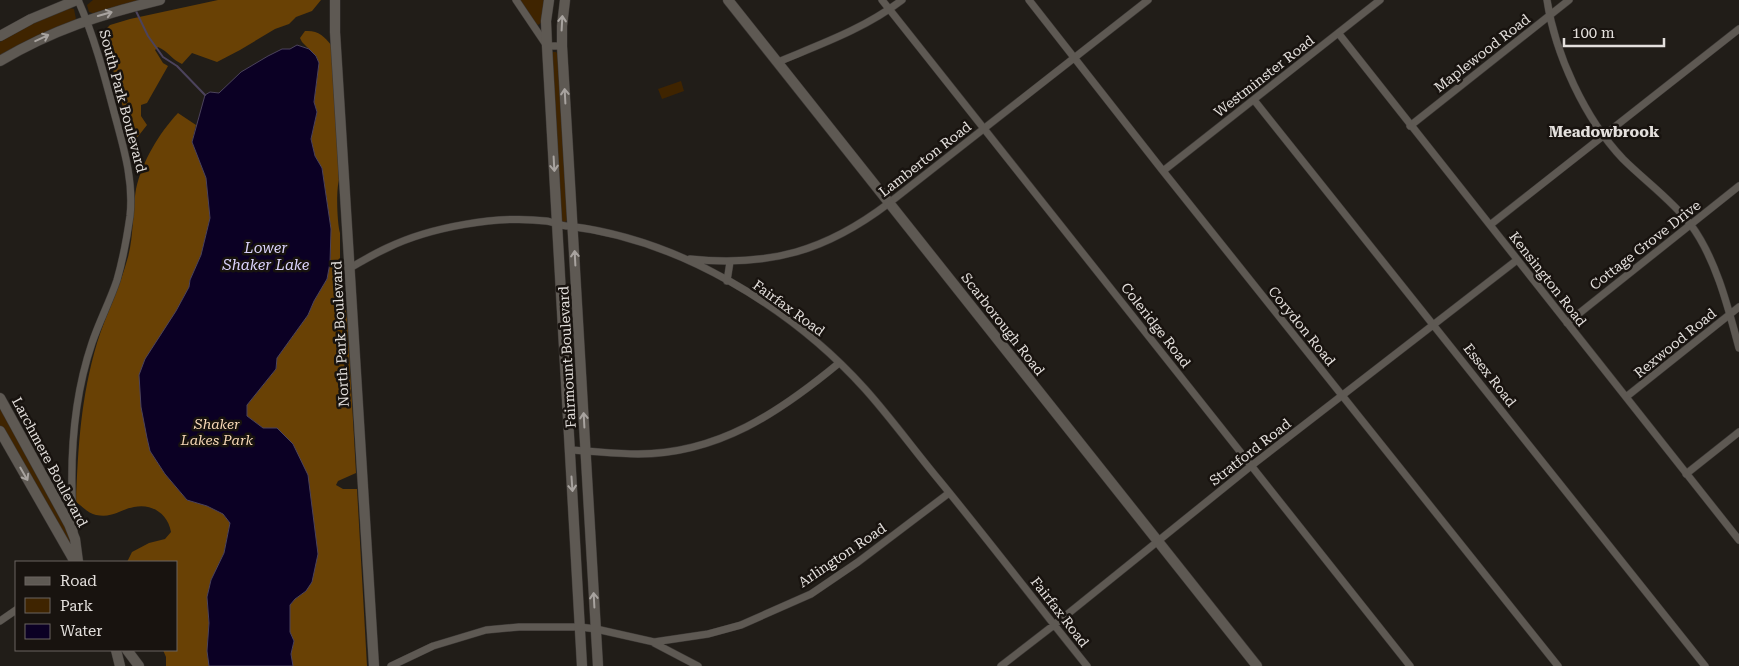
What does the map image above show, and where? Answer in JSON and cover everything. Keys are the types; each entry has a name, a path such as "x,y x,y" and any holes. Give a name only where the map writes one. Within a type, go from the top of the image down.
{"street":[{"name":"South Park Boulevard","path":"76,561 72,506 72,470 82,380 92,343 117,280 123,258 130,215 131,190 129,172 115,115 87,20 78,0"},
{"path":"0,36 31,19 78,0"},
{"path":"0,61 42,38 87,20 160,0"},
{"name":"North Park Boulevard","path":"334,0 374,666"},
{"path":"516,0 547,46 562,46"},
{"name":"Fairmount Boulevard","path":"549,0 546,21 547,46 582,666"},
{"name":"Fairmount Boulevard","path":"565,0 562,46 598,666"},
{"name":"Scarborough Road","path":"728,0 1257,666"},
{"name":"Coleridge Road","path":"882,0 1410,666"},
{"path":"778,62 837,38 872,20 902,0"},
{"name":"Corydon Road","path":"1029,0 1558,666"},
{"name":"Lamberton Road","path":"684,258 730,262 788,255 810,249 849,231 889,203 1148,0"},
{"name":"Westminster Road","path":"1163,171 1380,0"},
{"path":"1547,0 1549,16 1564,60 1579,95 1603,135 1622,158 1691,225 1718,278 1739,348"},
{"name":"Maplewood Road","path":"1410,126 1569,0"},
{"path":"1490,225 1739,29"},
{"name":"Kensington Road","path":"1338,34 1739,540"},
{"name":"Essex Road","path":"1254,100 1705,666"},
{"name":"Cottage Grove Drive","path":"1567,323 1739,186"},
{"name":"Fairfax Road","path":"350,268 388,247 420,235 497,220 544,221 606,232 684,258 781,315 839,363 865,390 1087,666"},
{"name":"Stratford Road","path":"1001,666 1251,466 1517,260"},
{"path":"726,281 730,262"},
{"name":"Rexwood Road","path":"1626,398 1739,307"},
{"path":"570,450 639,454 682,450 727,437 764,419 807,389 839,363"},
{"name":"Larchmere Boulevard","path":"0,398 69,524 75,539"},
{"name":"Larchmere Boulevard","path":"0,431 3,444 75,561"},
{"path":"1686,474 1739,432"},
{"path":"39,500 51,492"},
{"name":"Arlington Road","path":"391,666 433,646 486,630 519,627 596,628 654,642 708,634 741,625 811,594 858,562 949,493"},
{"path":"0,621 15,611"},
{"path":"654,642 698,666"},
{"path":"116,651 120,666"},
{"path":"128,651 139,666"}],"green space":[{"path":"93,0 143,0 95,14 89,12 87,5"},
{"path":"518,0 545,0 541,23 538,25 535,23"},
{"path":"70,8 74,9 76,19 73,22 0,58 0,42 32,24"},
{"path":"553,52 556,52 559,56 568,219 565,222 562,222 560,219 550,57"},
{"path":"681,81 684,91 662,99 658,89"},
{"path":"0,398 69,524 78,561 77,561 0,431"}],"shaded area":[{"path":"218,0 321,0 312,11 296,17 289,24 275,29 217,62 192,53 182,64 158,47 155,50 163,63 168,66 147,103 141,105 141,116 147,125 136,139 132,138 104,31 110,25 130,19"},
{"path":"305,31 320,34 332,46 339,180 337,207 340,233 340,287 347,316 356,473 338,481 336,485 343,489 357,489 367,666 293,666 291,654 294,641 290,632 290,605 306,591 293,444 277,428 263,428 247,416 247,405 276,369 277,358 308,315 327,279 330,263 331,229 322,168 315,156 311,139 317,112 314,102 319,63 316,56 300,38"},
{"path":"178,113 196,125 192,142 206,178 210,218 201,255 190,280 189,287 176,311 150,451 165,474 187,500 207,506 223,514 230,523 224,553 211,580 207,597 209,623 207,651 209,666 166,666 166,657 163,651 178,651 178,561 128,561 132,552 149,543 165,539 171,532 163,515 153,508 141,506 129,508 112,515 102,516 88,512 76,502 79,441 87,383 97,343 128,257 136,189 142,169 152,148"}],"water":[{"name":"Lower Shaker Lake","path":"297,45 309,49 316,56 319,63 314,102 317,112 311,139 315,156 322,168 331,229 330,263 327,279 308,315 277,358 276,369 247,405 247,416 263,428 277,428 293,444 308,475 318,554 312,582 306,591 290,605 290,632 294,641 291,654 293,666 209,666 207,651 209,623 207,597 211,580 224,553 230,523 223,514 207,506 187,500 165,474 150,451 141,407 139,375 145,359 189,287 190,280 201,255 210,218 206,178 192,142 205,95 210,92 219,93 241,72 282,49 290,49"}],"waterway":[{"path":"135,9 148,36 163,57 177,66 205,95"}],"district":[{"name":"Meadowbrook","path":"1604,132"}],"park label":[{"name":"Shaker Lakes Park","path":"217,432"}]}
